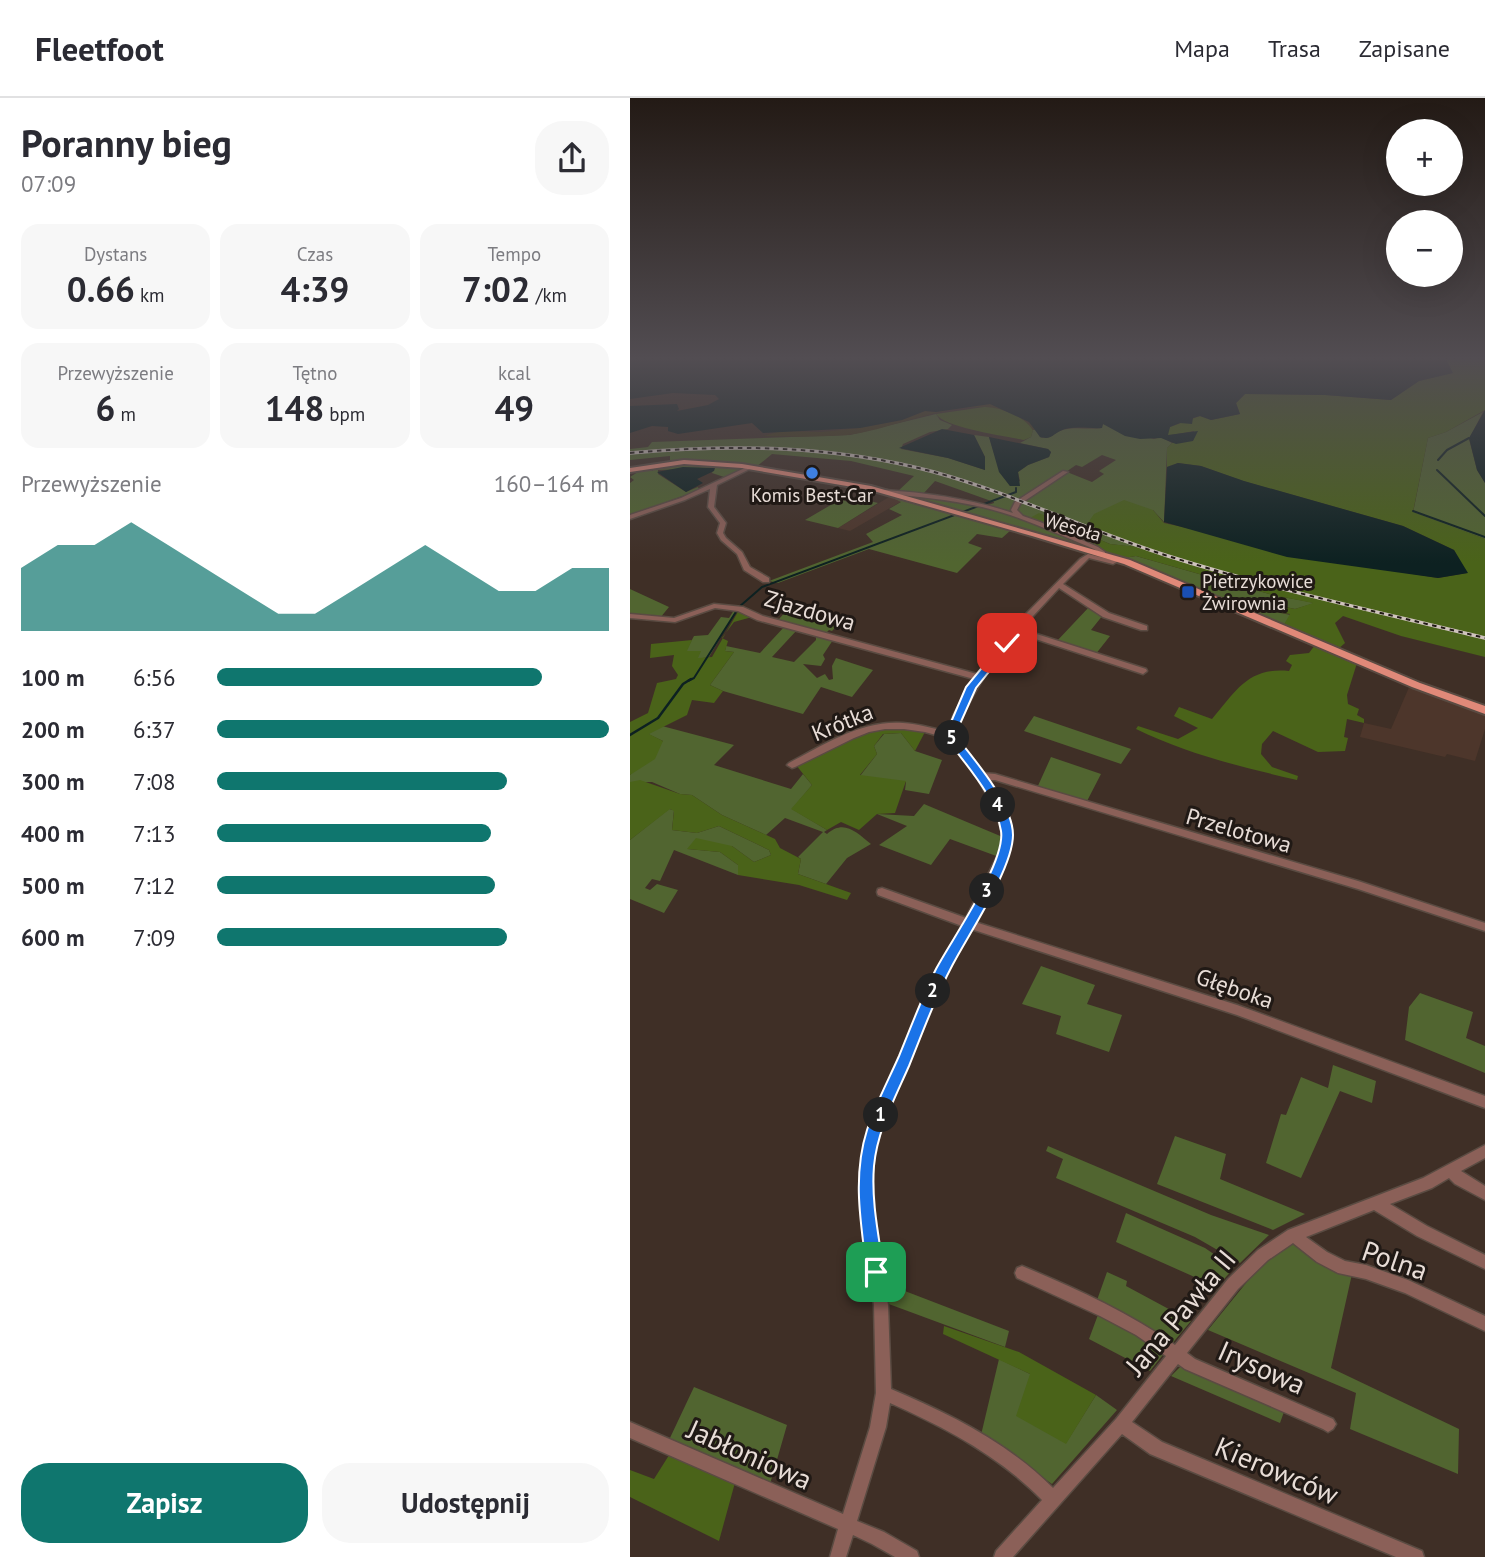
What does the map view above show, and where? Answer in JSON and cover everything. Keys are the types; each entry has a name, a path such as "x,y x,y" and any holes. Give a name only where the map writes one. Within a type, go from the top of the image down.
{"main road":[{"name":"Wesoła","path":"630,470 692,461 751,467 885,492 954,511 1118,559 1416,685 1485,710"}],"street":[{"path":"630,517 714,485 751,467"},
{"path":"885,492 1004,508 1017,503 1065,472"},
{"path":"714,485 711,507 723,523 720,533 723,539 740,553 747,568 766,580"},
{"path":"939,507 948,499"},
{"path":"1017,503 1014,510 1020,516"},
{"path":"988,506 1044,525 1096,548 1103,554"},
{"path":"1035,534 1044,525"},
{"path":"838,1557 878,1427 884,1392 885,1347 867,1208 867,1165 875,1129 941,973 995,876 1006,849 1007,832 1000,810 981,776 950,736 978,677 1058,584 1086,556 1113,562 1118,559"},
{"path":"1058,584 1106,615 1144,628"},
{"name":"Zjazdowa","path":"630,616 676,620 714,606 738,609 760,618 978,677"},
{"path":"1018,631 1143,671"},
{"name":"Krótka","path":"792,765 840,741 887,724 908,724 950,736"},
{"name":"Przelotowa","path":"981,776 995,777 1358,885 1485,927"},
{"name":"Głęboka","path":"882,892 969,924 1237,1010 1485,1102"},
{"name":"Jana Pawła II","path":"1002,1557 1121,1424 1233,1284 1263,1255 1293,1235 1377,1204 1485,1151"},
{"path":"1450,1170 1460,1180 1485,1193"},
{"path":"1377,1204 1422,1231 1485,1262"},
{"name":"Polna","path":"1293,1235 1322,1257 1343,1268 1366,1272 1408,1287 1485,1324"},
{"name":"Irysowa","path":"1022,1273 1141,1330 1190,1363 1328,1424"},
{"path":"884,1392 945,1419 998,1450 1031,1474 1054,1500"},
{"name":"Kierowców","path":"1121,1424 1156,1448 1416,1557"},
{"name":"Jabłoniowa","path":"630,1430 878,1538 911,1557"}],"shaded area":[{"path":"889,497 902,501 850,531 838,528"},
{"path":"1410,685 1485,713 1485,729 1475,761 1447,754 1445,757 1360,737 1364,723 1391,729"}],"green space":[{"path":"882,427 950,427 930,432 903,444 901,449 948,458 985,470 985,457 974,435 989,437 1000,472 1010,486 1020,481 1018,472 1049,457 1051,452 1048,449 1020,443 1031,437 1036,429 1040,437 1046,438 1075,428 1113,427 1154,439 1161,437 1172,443 1167,448 1164,522 1153,510 1142,548 1110,544 1039,514 1103,553 885,492 897,492 914,476 851,461 772,454 756,467 670,463 670,456 630,460 630,449 648,447 652,442 850,435","holes":["1102,455 1116,460 1099,471 1104,474 1092,482 1067,472 1031,496 1076,465 1082,467","935,481 994,502 985,506 923,494"]},
{"path":"964,427 1031,427 1033,430 1031,437 1024,440"},
{"path":"1170,427 1455,427 1428,438 1413,512 1485,539 1485,657 1401,636 1343,616 1335,623 1345,643 1337,650 1282,628 1290,614 1259,609 1247,602 1253,600 1295,609 1313,603 1273,595 1136,556 1118,559 1028,519 1039,513 1110,544 1138,547 1085,527 1094,514 1124,500 1153,510 1164,523 1363,566 1438,578 1467,573 1454,550 1403,526 1243,481 1201,466 1178,463 1167,467 1167,448 1172,443 1194,436 1194,431 1166,436"},
{"path":"1455,427 1475,427 1469,439 1477,470 1485,483 1485,539 1413,513 1428,438"},
{"path":"688,463 743,468 727,478 712,473 714,468 658,470 658,474 686,492 698,487 699,490 630,515 630,483 634,480 630,477 641,470 650,468 652,471 656,467"},
{"path":"893,498 1011,530 1002,538 977,534 968,543 982,548 957,573 869,549 778,583 769,581 873,542 866,534 902,515 889,509 901,502"},
{"path":"841,499 852,504 862,499 878,503 838,528 805,520"},
{"path":"1136,556 1273,595 1315,603 1295,609 1253,600 1259,609 1291,615 1282,628 1118,559"},
{"path":"630,589 669,607 660,618 630,615"},
{"path":"1090,606 1103,615 1091,630 1110,636 1095,655 1056,642"},
{"path":"788,609 829,619 833,615 844,618 832,631 829,630 825,634 754,614 779,619"},
{"path":"734,610 737,610 709,657 697,659 700,652 686,651 694,636 708,635 721,617 729,618"},
{"path":"739,610 752,617 734,622 726,633"},
{"path":"785,626 797,630 772,657 794,662 816,640 816,634 833,640 823,655 825,659 821,666 803,664 817,678 825,674 829,680 833,679 832,666 836,658 873,670 852,697 821,687 803,714 710,685 734,652 725,651 726,646 760,653"},
{"path":"723,638 728,641 725,651 734,652 710,685 723,691 714,703 692,700 687,715 649,734 663,741 655,759 630,775 630,722 648,713 657,683 676,679 678,675 672,666 674,655 650,658 651,644 692,640 687,651 701,651 698,658 712,657"},
{"path":"1315,645 1357,663 1347,695 1348,704 1359,709 1357,715 1364,719 1364,723 1347,719 1344,737 1348,738 1345,751 1318,752 1273,731 1262,744 1261,754 1272,767 1298,776 1297,780 1195,753 1136,729 1138,726 1178,739 1198,728 1174,716 1179,707 1212,719 1244,683 1263,673 1289,671 1292,665 1286,661 1290,655 1309,653"},
{"path":"1034,716 1131,749 1121,764 1024,731"},
{"path":"887,725 926,730 915,751 901,733 883,734 874,746 877,754 860,775 906,781 895,813 877,814 859,830 841,822 827,830 791,809 812,785 796,765 841,742"},
{"path":"662,726 734,745 714,765 791,789 803,774 812,785 792,809 827,830 824,832 827,834 844,827 871,844 847,858 826,884 798,874 801,859 798,857 823,832 785,818 766,835 722,815 692,795 680,794 652,782 630,782 630,775 663,741 648,734"},
{"path":"901,733 915,751 942,760 929,794 905,790 906,782 860,776 877,754 874,746 884,734"},
{"path":"1051,757 1101,774 1086,803 1037,788"},
{"path":"640,780 680,794 692,795 722,815 775,839 780,848 801,859 798,874 851,893 847,900 799,885 738,875 738,865 720,852 687,849 696,838 732,846 754,862 771,855 769,850 719,826 697,833 672,830 674,811 670,809 630,840 630,782"},
{"path":"924,804 1005,838 999,857 950,839 931,865 879,845 907,826 877,814 914,816"},
{"path":"669,809 674,810 672,830 697,833 719,826 769,850 771,855 754,862 732,846 688,849 720,852 738,865 738,875 674,850 660,881 652,879 645,888 650,890 657,884 678,890 664,913 630,899 630,840"},
{"path":"1041,966 1095,985 1087,1004 1122,1015 1109,1052 1056,1034 1061,1016 1022,1004"},
{"path":"1420,993 1473,1012 1466,1038 1485,1046 1485,1073 1405,1040 1409,1007"},
{"path":"1333,1065 1376,1081 1372,1103 1340,1091 1301,1178 1266,1163 1281,1114 1286,1115 1301,1077 1328,1088"},
{"path":"1175,1136 1226,1154 1220,1179 1305,1214 1273,1230 1157,1184"},
{"path":"1048,1146 1211,1215 1269,1235 1240,1263 1195,1237 1056,1178 1063,1159 1046,1151"},
{"path":"1126,1213 1205,1248 1234,1268 1217,1287 1116,1242"},
{"path":"1295,1240 1352,1274 1331,1368 1459,1429 1458,1474 1350,1429 1356,1393 1208,1330 1259,1267"},
{"path":"1107,1272 1127,1281 1126,1286 1191,1321 1170,1346 1096,1303"},
{"path":"884,1283 1009,1331 1005,1347 886,1303"},
{"path":"1099,1312 1166,1351 1150,1371 1089,1339"},
{"path":"944,1326 1019,1352 1096,1395 1066,1444 1016,1416 1030,1374 943,1334"},
{"path":"999,1359 1030,1374 1066,1443 1096,1395 1117,1410 1052,1484 981,1435"},
{"path":"1185,1365 1285,1409 1280,1423 1171,1376"},
{"path":"694,1387 787,1425 770,1484 669,1440"},
{"path":"671,1452 736,1479 719,1541 630,1497 630,1470 654,1479"}],"sand":[{"path":"884,427 848,435 763,436 781,431 821,432"}],"water":[{"path":"630,427 649,427 630,433"},
{"path":"668,427 725,427 678,434 668,431"},
{"path":"756,427 865,427 860,428 763,433"},
{"path":"1033,427 1102,427 1070,428 1049,437 1040,437"},
{"path":"1109,427 1170,427 1168,435 1198,431 1193,441 1176,444 1161,438 1140,439 1125,436"},
{"path":"1475,427 1485,427 1485,483 1477,470 1469,438"},
{"path":"942,429 974,435 985,457 985,470 948,458 899,448"},
{"path":"989,437 1048,449 1051,452 1049,457 1018,472 1020,486 1010,486 999,472"},
{"path":"1178,463 1201,466 1244,481 1403,526 1454,550 1468,573 1438,578 1287,557 1164,522 1167,467"},
{"path":"683,467 715,468 697,479 703,483 686,492 657,472"}],"waterway":[{"path":"1438,460 1447,450 1469,438"},
{"path":"1437,470 1485,516"},
{"path":"688,681 694,678 739,607 762,587 1016,492 1016,488"},
{"path":"1413,511 1485,537"},
{"path":"630,735 658,718 683,684 691,679"}],"railway":[{"path":"630,453 706,448 783,449 859,456 896,463 964,481 1139,546 1207,568 1485,638"}],"place":[{"name":"Komis Best-Car","path":"812,473"},
{"name":"Pietrzykowice Żwirownia","path":"1188,592"}],"route":[{"path":"876,1272 867,1208 867,1165 875,1129 941,973 995,876 1006,849 1007,832 1000,810 976,768 950,736 952,726 971,687 1007,643"}]}
